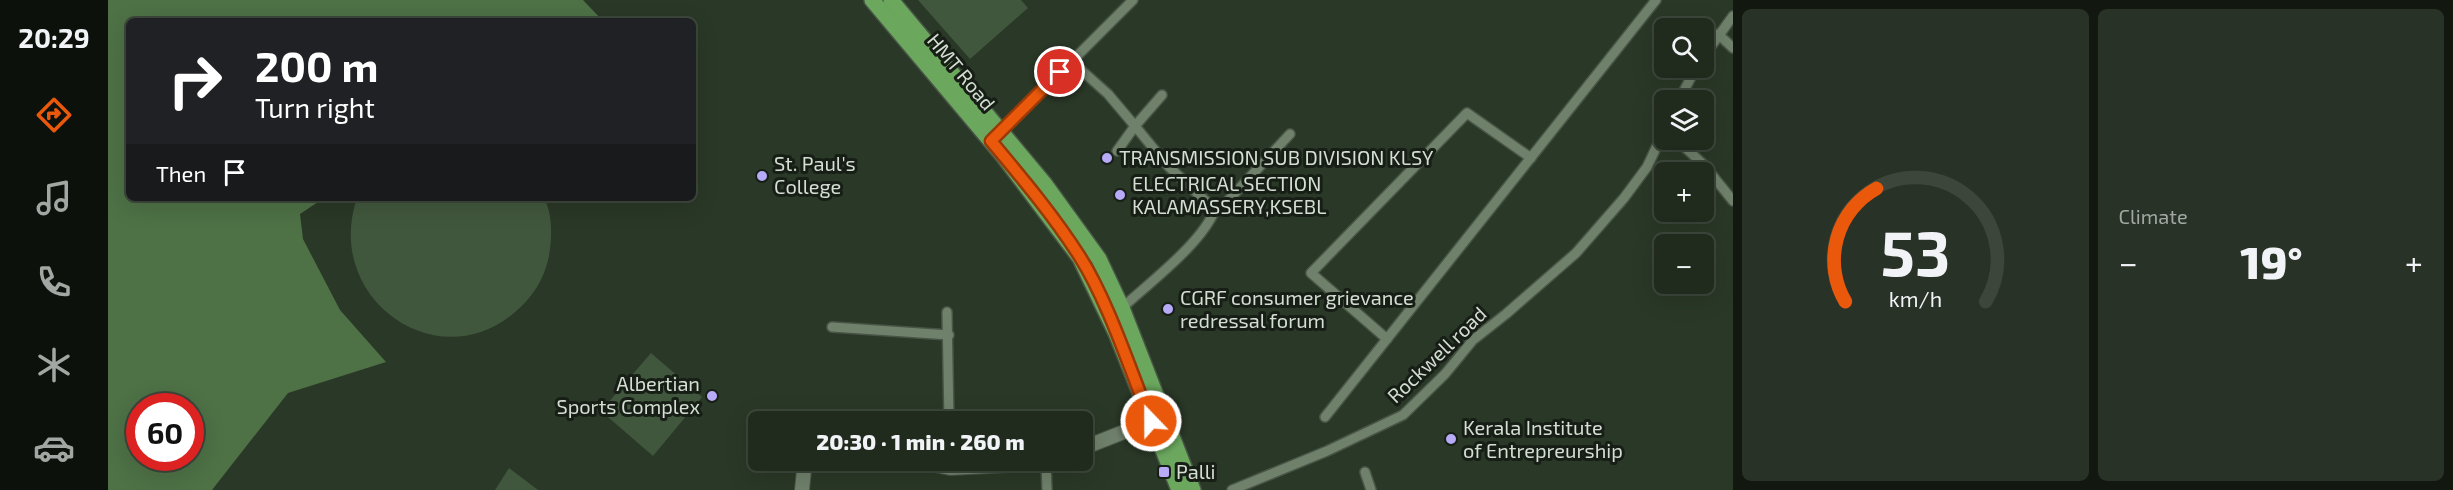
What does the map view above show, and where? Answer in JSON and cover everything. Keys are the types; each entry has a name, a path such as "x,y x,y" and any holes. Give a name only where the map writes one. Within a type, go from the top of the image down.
{"main road":[{"name":"HMT Road","path":"872,0 1077,227 1099,260 1122,308 1179,490"},
{"name":"HMT Road","path":"891,0 996,136 1080,258 1193,490"}],"street":[{"path":"996,136 1133,0"},
{"path":"1325,417 1656,0"},
{"path":"1714,40 1733,16"},
{"path":"1718,34 1733,48"},
{"path":"1071,61 1108,94 1168,166 1210,205 1223,206 1290,134"},
{"path":"1117,151 1162,95"},
{"path":"1387,339 1311,273 1467,113 1531,158"},
{"name":"Rockwell road","path":"1232,490 1327,451 1403,415 1445,374 1473,340 1576,253 1624,198 1647,166 1655,150"},
{"path":"1688,150 1709,170 1733,201"},
{"path":"1122,308 1194,242 1208,224 1216,207"},
{"path":"947,312 948,411"},
{"path":"832,327 949,335"},
{"path":"1093,444 1158,418"},
{"path":"802,490 804,471"},
{"path":"1047,490 1048,471"},
{"path":"1365,472 1371,490"}],"green space":[{"path":"108,0 583,0 600,18 126,18 126,201 320,201 300,214 303,239 340,310 386,362 288,393 212,490 108,490"},
{"path":"918,0 1021,0 1028,8 970,59"},
{"path":"356,201 545,201 551,234 549,256 544,273 532,295 514,313 483,331 451,337 421,332 393,317 371,295 356,267 351,234"},
{"path":"651,353 702,397 653,456 601,411"},
{"path":"509,468 538,490 495,490"}],"place":[{"name":"TRANSMISSION SUB DIVISION KLSY","path":"1107,158"},
{"name":"St. Paul's College","path":"762,176"},
{"name":"ELECTRICAL SECTION KALAMASSERY,KSEBL","path":"1120,195"},
{"name":"CGRF consumer grievance redressal forum","path":"1168,309"},
{"name":"Albertian Sports Complex","path":"712,396"},
{"name":"Kerala Institute of Entrepreurship","path":"1451,439"},
{"name":"Palli","path":"1164,472"}],"route":[{"path":"1060,72 991,141 1048,213 1092,278 1151,421"}]}
